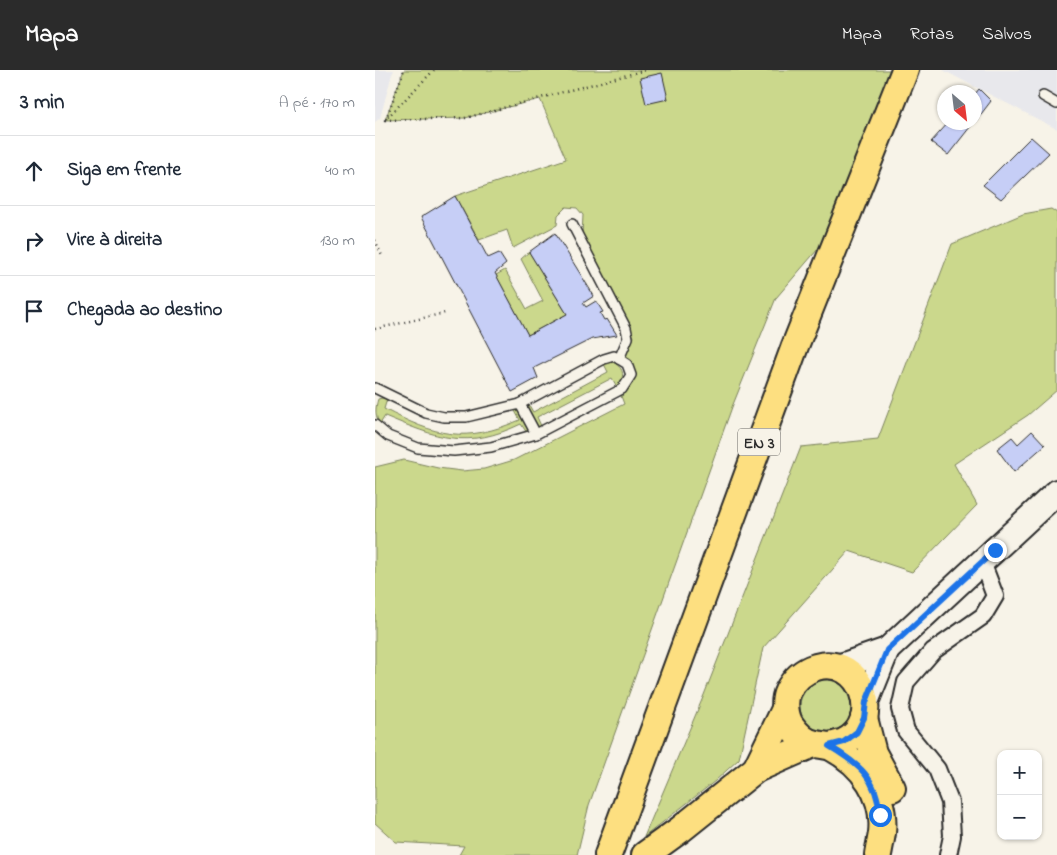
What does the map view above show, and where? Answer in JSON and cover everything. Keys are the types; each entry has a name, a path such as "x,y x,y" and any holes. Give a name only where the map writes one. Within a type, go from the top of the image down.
{"main road":[{"name":"EN 3","path":"607,855 795,346 905,70"},
{"path":"756,769 785,709 787,693 795,680 807,670 823,666 838,667 887,650 1057,492"},
{"path":"645,855 756,769 821,745 844,742 857,732 887,650"},
{"path":"838,667 852,675 862,687 873,753 895,794 899,832 895,855"},
{"path":"785,709 790,724 800,736 851,760 867,775 879,799 882,831 877,855"}],"street":[{"path":"948,855 952,836 950,802 937,769 906,731 900,709 906,682 933,651 983,616 995,596 983,562"}],"lane":[{"path":"1043,96 1057,104"},
{"path":"572,224 626,328 628,338 619,359"},
{"path":"375,388 426,413 444,417 466,417 519,404 604,358 614,356 627,364 631,375 622,389 536,434 491,447 454,451 418,448 387,436 375,425"},
{"path":"519,404 536,434"}],"path":[{"path":"385,120 404,70"},
{"path":"385,120 434,70"},
{"path":"385,120 465,118 646,70"},
{"path":"375,240 383,258"},
{"path":"375,329 445,313"}],"shaded area":[{"path":"375,70 394,70 380,118 375,122"},
{"path":"943,70 1057,70 1057,129 982,91 982,85 971,85"}],"green space":[{"path":"404,70 890,70 824,242 776,298 732,407 589,805 577,855 459,855 464,846 396,842 375,823 375,467 404,460 438,468 462,471 484,469 514,460 624,404 621,396 630,387 633,377 631,367 625,356 634,337 582,235 583,215 577,208 566,207 558,215 557,225 513,248 507,230 479,240 455,196 566,159 540,99 465,118 385,120"},
{"path":"1051,209 1057,213 1057,390 1028,415 954,464 977,505 912,572 849,551 763,648 739,759 715,781 644,837 704,695 801,447 878,439 952,244 1023,214"},
{"path":"529,252 567,314 528,335 496,275 505,270 527,309 543,301 521,259"},
{"path":"613,362 620,367 623,373 617,387 612,378 537,417 541,426 537,428 525,406 529,405 533,412 608,372 604,364"},
{"path":"378,399 387,399 384,409 435,431 466,434 500,428 520,420 515,411 519,410 530,432 527,433 521,424 502,432 468,439 437,435 385,416 380,424 376,415 376,409"},
{"path":"821,680 831,680 845,687 852,701 852,711 845,725 831,732 821,732 811,728 804,721 800,711 800,701 804,691 811,684"}],"building":[{"path":"662,73 668,99 646,104 640,78"},
{"path":"982,92 991,101 982,113"},
{"path":"942,130 968,130 948,155 931,142"},
{"path":"1031,137 1049,153 1001,199 983,185"},
{"path":"455,196 488,258 499,253 506,264 495,273 528,335 567,314 529,252 555,233 594,296 583,303 586,307 596,301 603,312 600,313 604,320 607,319 617,335 592,339 534,368 538,378 512,392 421,217"},
{"path":"1032,431 1045,445 1014,472 997,449 1012,437 1018,444"}],"route":[{"path":"880,815 879,799 867,775 851,760 829,746 844,742 857,732 864,718 866,702 887,650 995,550"}]}
